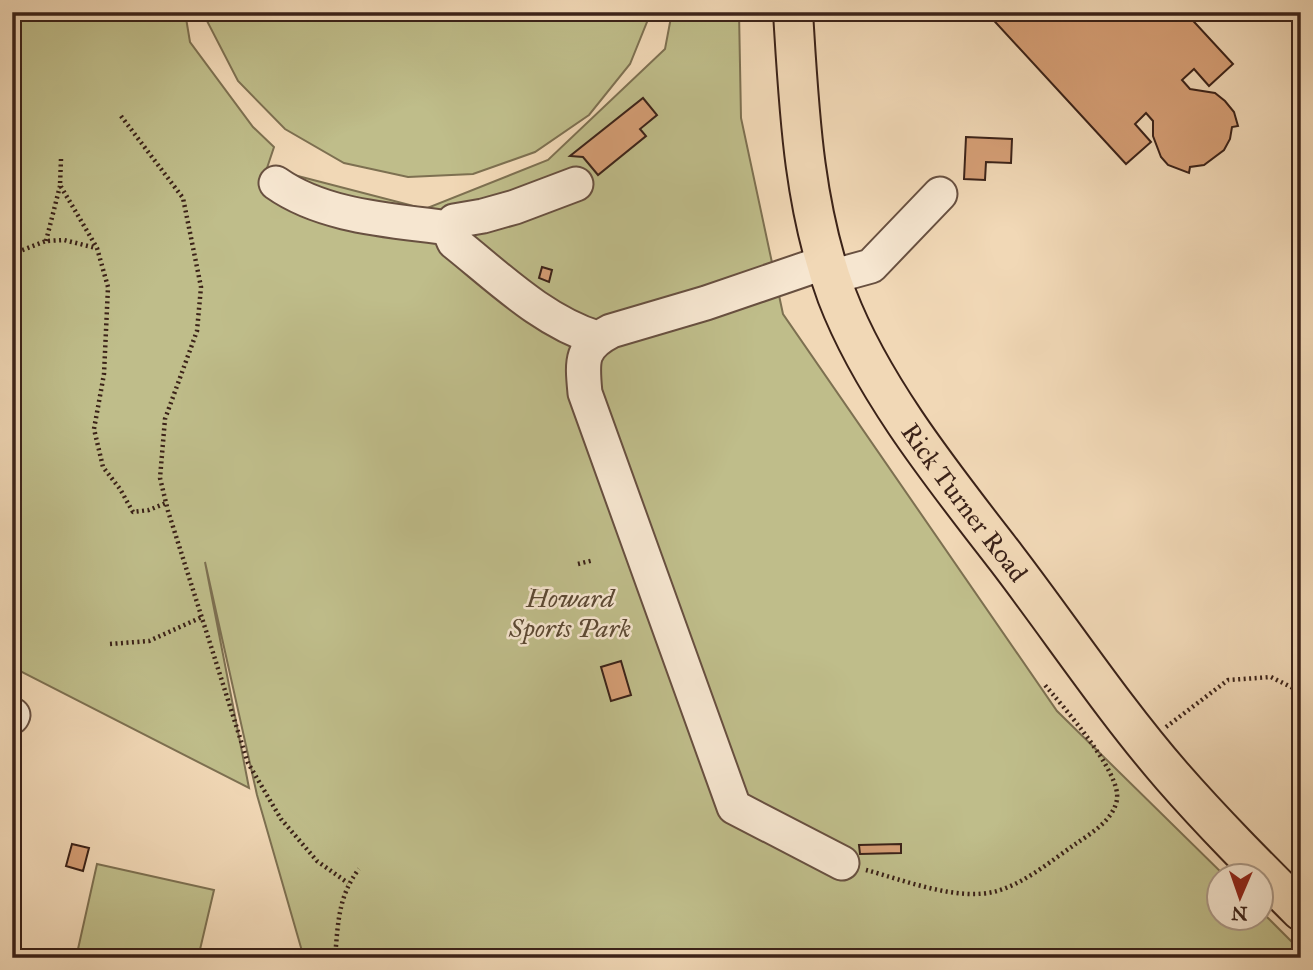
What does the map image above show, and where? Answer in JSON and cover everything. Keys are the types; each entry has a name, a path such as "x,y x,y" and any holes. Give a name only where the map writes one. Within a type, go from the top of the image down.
{"main road":[{"name":"Rick Turner Road","path":"793,12 799,103 808,178 819,237 828,270 872,370 945,478 1146,743 1230,839 1301,911"}],"lane":[{"path":"276,183 295,197 340,211 448,228"},
{"path":"448,228 454,221 505,210 576,184"},
{"path":"842,863 734,807 584,393 582,362 587,349 597,338 611,331 828,270 871,265 940,194"},
{"path":"448,228 454,242 542,312 597,338"}],"path":[{"path":"121,116 183,198 201,287 197,331 165,419 160,478 166,503 248,763 281,819 317,861 348,883"},
{"path":"46,241 60,185 61,159"},
{"path":"60,185 97,248 108,287 104,374 94,429 103,467 133,512 149,510 166,503"},
{"path":"12,254 46,241 64,240 97,248"},
{"path":"578,564 594,560"},
{"path":"110,644 149,641 202,617"},
{"path":"1146,743 1228,680 1271,677 1301,692"},
{"path":"842,863 930,887 970,894 994,892 1009,887 1050,862 1108,818 1117,800 1116,788 1108,769 1044,684"},
{"path":"335,958 339,911 348,883 359,869"}],"green space":[{"name":"Howard Sports Park","path":"12,12 185,12 190,42 253,127 274,147 267,168 425,209 548,160 665,49 672,12 739,12 741,118 783,314 1057,711 1211,862 1204,862 1204,932 1274,932 1274,924 1301,951 1301,958 304,958 257,795 205,562 249,788 12,667"},
{"path":"205,12 651,12 630,64 589,115 535,152 473,174 408,177 344,163 285,129 238,81"},
{"path":"97,864 214,890 198,958 76,958"}],"building":[{"path":"986,12 1185,12 1233,64 1209,86 1194,69 1182,80 1190,89 1215,93 1225,101 1234,112 1238,126 1232,127 1224,150 1204,165 1190,167 1189,173 1168,165 1161,157 1153,136 1153,121 1146,113 1135,124 1151,142 1126,164"},
{"path":"643,98 657,115 640,129 646,136 598,175 583,157 570,156"},
{"path":"966,137 1012,139 1011,163 986,162 985,180 964,179"},
{"path":"542,267 552,270 549,282 539,278"},
{"path":"621,661 631,695 611,701 601,667"},
{"path":"72,844 89,848 83,871 66,866"},
{"path":"901,844 901,853 860,854 859,845"}]}
